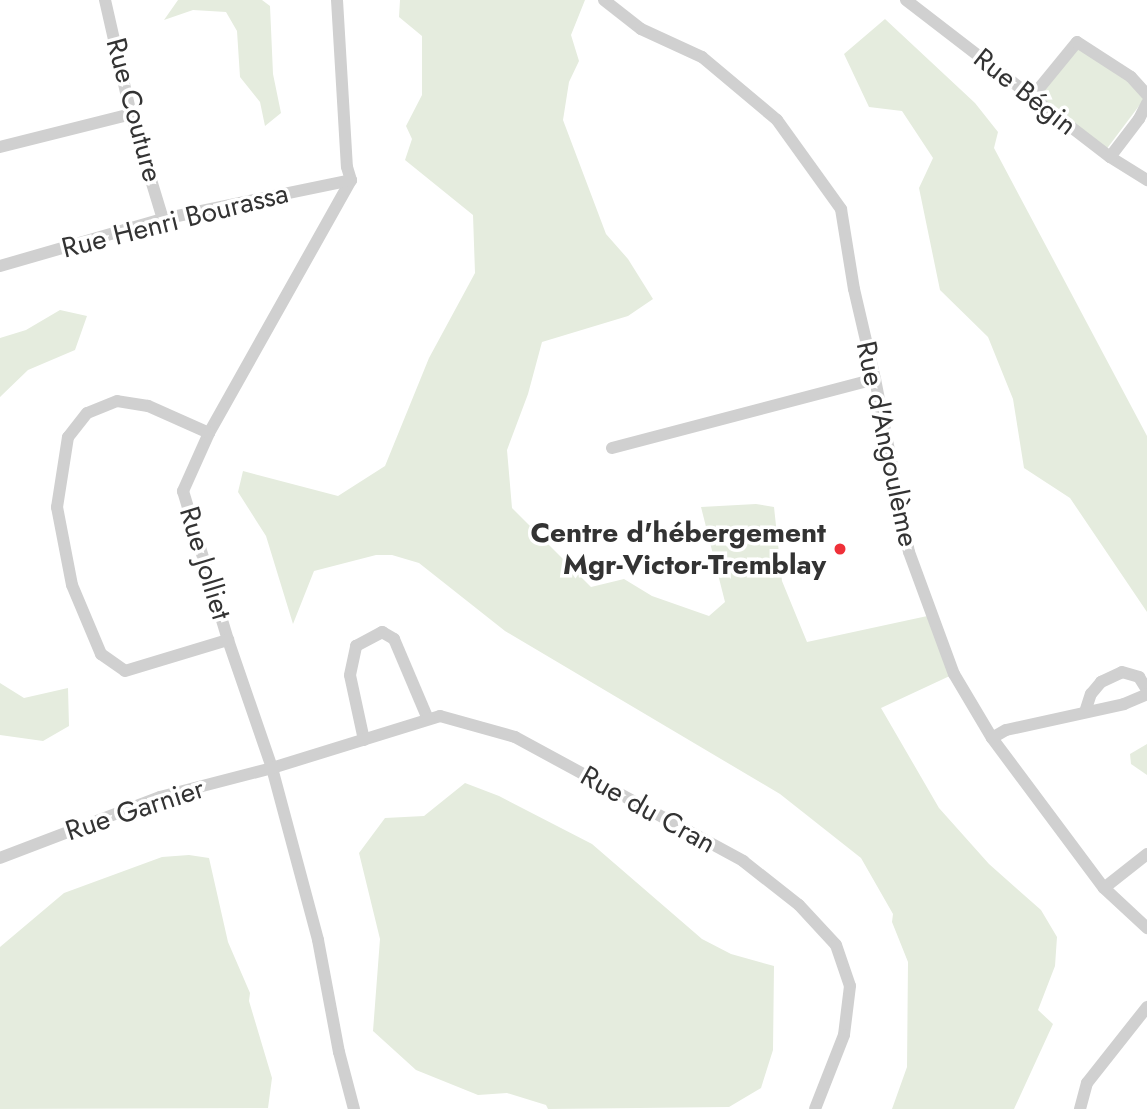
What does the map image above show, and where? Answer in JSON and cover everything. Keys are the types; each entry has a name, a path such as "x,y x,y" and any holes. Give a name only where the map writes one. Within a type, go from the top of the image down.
{"street":[{"name":"Rue Couture","path":"105,0 131,114 163,219"},
{"path":"337,0 343,116 351,180"},
{"name":"Rue d'Angoulème","path":"604,0 641,29 702,57 777,120 841,209 854,289 875,379 909,552 954,674 992,738 1104,888 1147,928"},
{"name":"Rue Bégin","path":"906,0 1110,157 1147,180"},
{"path":"1032,97 1077,42 1131,77 1147,95"},
{"path":"1110,157 1139,119 1147,103"},
{"path":"0,147 131,114"},
{"name":"Rue Henri Bourassa","path":"0,266 163,219 351,180"},
{"name":"Rue Jolliet","path":"351,180 209,433 183,491 228,640 272,768 318,940 339,1052 354,1109"},
{"path":"612,448 875,379"},
{"path":"209,433 148,406 117,401 87,413 68,437 57,508 72,585 101,654 125,671 228,640"},
{"path":"363,740 350,675 356,646 382,632 394,639 428,719"},
{"path":"992,738 1006,730 1124,705 1147,692 1139,677 1122,672 1101,682 1091,694 1085,712"},
{"name":"Rue du Cran","path":"272,768 440,716 514,737 743,861 799,905 836,945 850,986 844,1035 815,1109"},
{"name":"Rue Garnier","path":"0,858 160,797 272,768"},
{"path":"1104,888 1147,854"},
{"path":"1080,1109 1087,1083 1147,1007"}],"shaded area":[{"path":"178,0 262,0 270,6 273,74 281,113 265,126 260,102 240,77 237,31 226,12 193,10 164,20"},
{"path":"400,0 585,0 571,35 579,61 569,82 563,120 606,234 628,259 653,299 628,316 542,342 528,394 507,450 512,508 591,587 624,579 652,596 709,616 725,602 701,507 756,504 774,507 782,581 807,642 932,615 954,674 881,708 939,808 989,864 1041,910 1057,937 1055,966 1038,1010 1053,1024 1014,1109 892,1109 907,1067 908,962 892,922 893,914 861,858 780,794 505,631 419,563 392,555 376,555 314,571 293,624 266,536 238,492 243,471 338,496 385,466 429,358 475,273 473,215 405,160 412,139 406,126 422,95 422,36 399,17"},
{"path":"885,19 975,103 998,132 994,148 1147,436 1147,612 1070,498 1024,468 1013,399 988,337 940,290 919,188 933,158 902,111 869,107 844,54"},
{"path":"1077,42 1147,95 1105,152 1034,99"},
{"path":"60,310 87,316 75,350 28,370 0,397 0,338 26,330"},
{"path":"0,683 24,698 68,688 69,726 43,741 0,735"},
{"path":"1147,744 1147,775 1131,764 1130,754"},
{"path":"465,783 499,796 592,844 702,939 731,954 774,966 773,1050 761,1088 729,1107 548,1109 546,1105 507,1093 478,1095 416,1070 373,1031 380,939 359,853 385,818 424,816"},
{"path":"189,855 209,858 228,942 250,993 249,1001 272,1078 268,1108 0,1109 0,947 64,893 162,857"}],"place":[{"name":"Centre d'hébergement Mgr-Victor-Tremblay","path":"840,549"}]}
